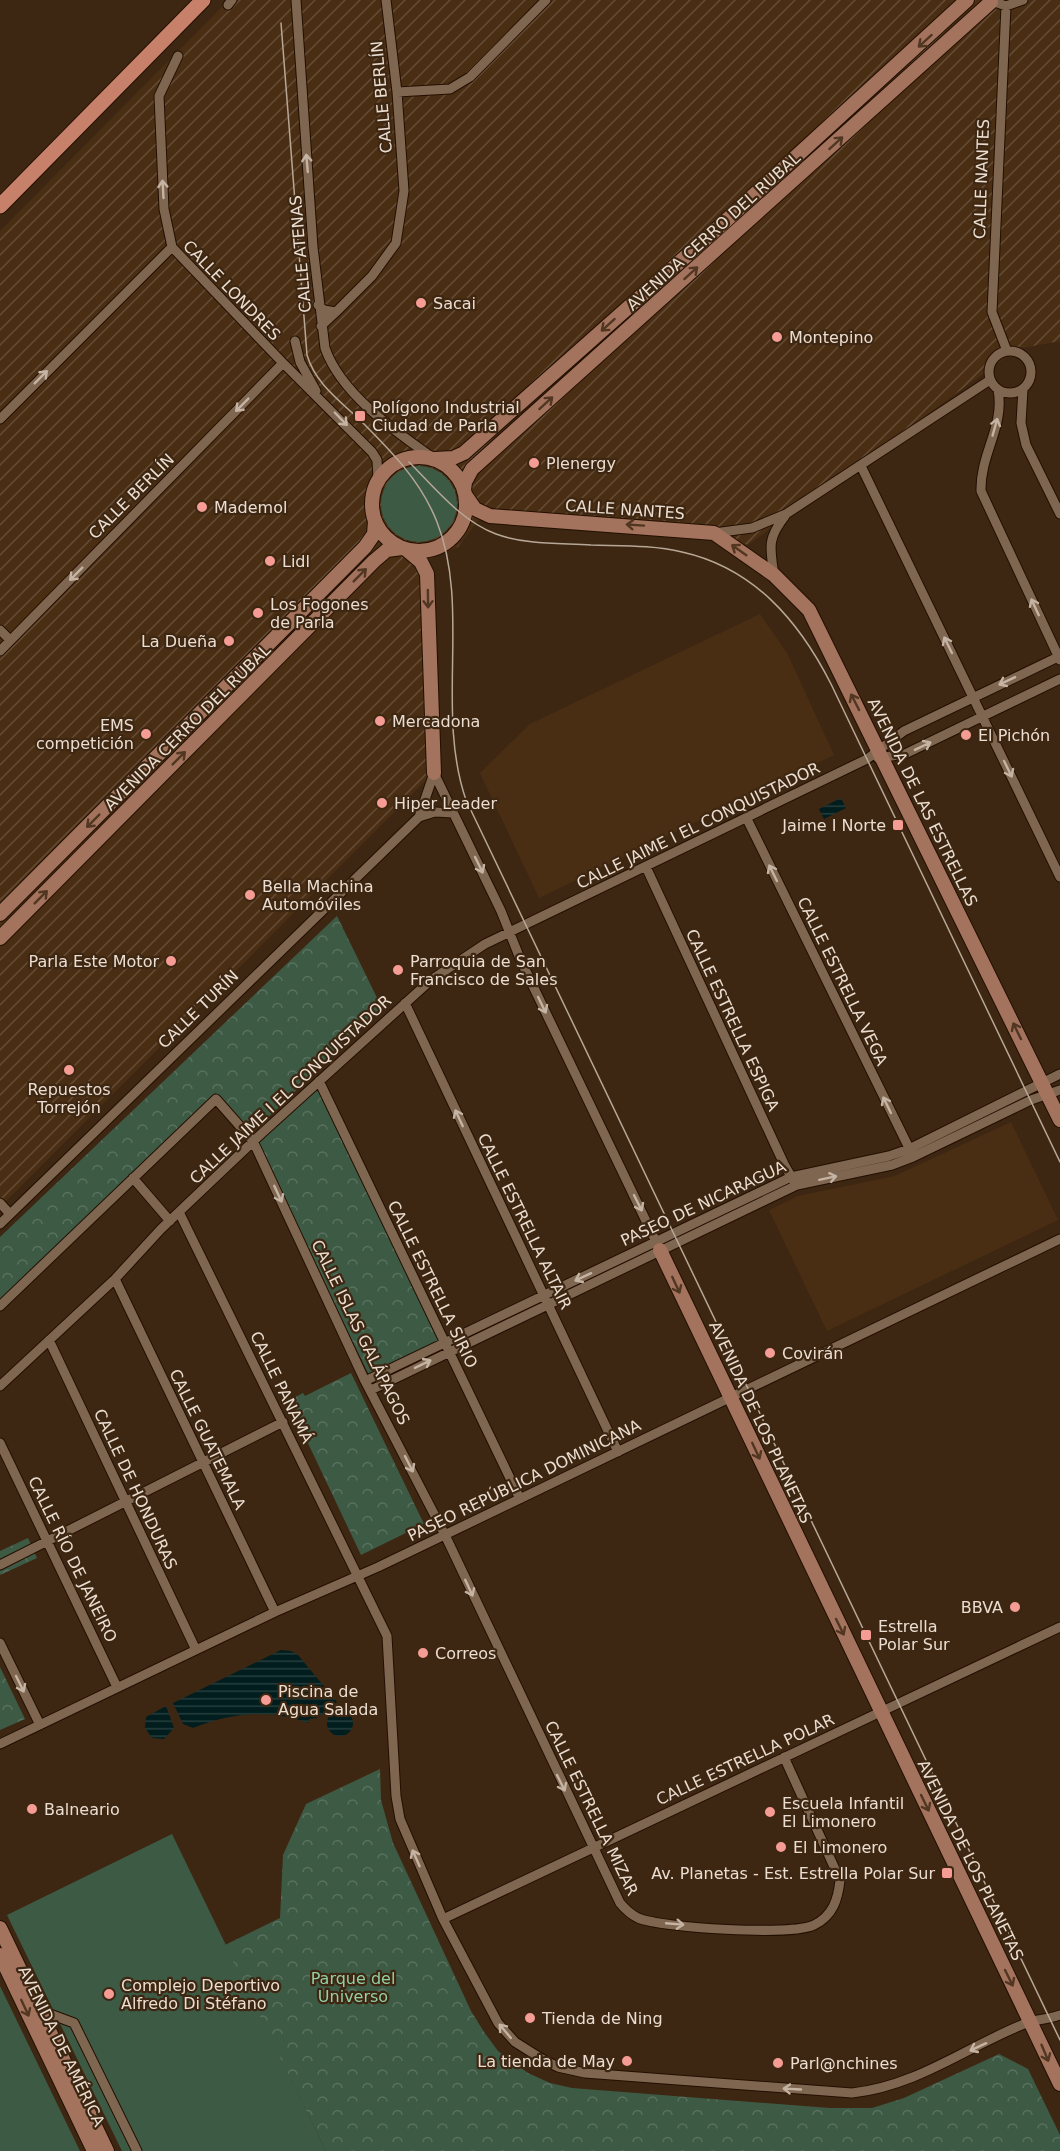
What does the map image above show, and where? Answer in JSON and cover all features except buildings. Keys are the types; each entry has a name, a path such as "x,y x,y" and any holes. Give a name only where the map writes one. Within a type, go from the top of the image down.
{"main road":[{"path":"0,206 203,0"}],"street":[{"name":"CALLE ATENAS","path":"296,0 318,305 330,363 340,378 390,428 434,459"},
{"name":"CALLE BERLÍN","path":"321,326 372,276 396,243 404,191 397,92 386,0"},
{"path":"397,92 450,89 470,77 546,0"},
{"name":"AVENIDA CERRO DEL RUBAL","path":"434,459 453,458 464,453 967,0"},
{"path":"990,1 1006,6 1023,0"},
{"name":"AVENIDA CERRO DEL RUBAL","path":"465,493 465,482 472,469 990,1"},
{"name":"CALLE NANTES","path":"1006,6 992,312 1006,351"},
{"path":"172,247 164,209 159,96 177,56"},
{"name":"CALLE LONDRES","path":"2,412 172,247 375,456 378,479"},
{"path":"318,305 324,310 336,312"},
{"path":"295,341 300,362 320,398"},
{"path":"881,753 904,731 1060,658 981,491 981,472 996,427 1001,402 998,390 990,380 992,361 1006,351 1021,354 1030,365 1030,376 1023,388 1021,423 1026,445 1060,514"},
{"name":"CALLE BERLÍN","path":"0,651 283,363"},
{"name":"CALLE NANTES","path":"465,493 475,509 490,516 714,533 752,528 786,514 990,380"},
{"path":"998,390 1012,393 1023,388"},
{"path":"418,457 434,459 453,470 465,493 465,517 456,535 429,551 404,549 382,534 375,521 372,500 378,479 387,470 406,459 418,457"},
{"path":"861,466 1060,877"},
{"name":"CALLE NANTES","path":"774,575 770,542 774,530 786,514"},
{"name":"AVENIDA CERRO DEL RUBAL","path":"0,914 369,544 374,534 375,521"},
{"name":"AVENIDA DE LAS ESTRELLAS","path":"714,533 774,575 809,610 1050,1089 1060,1120"},
{"name":"AVENIDA CERRO DEL RUBAL","path":"0,938 374,561 387,550 404,549"},
{"name":"CALLE TURÍN","path":"0,1224 419,817 434,773 427,574 422,562 404,549"},
{"path":"0,630 10,640"},
{"name":"CALLE JAIME I EL CONQUISTADOR","path":"0,1386 115,1279 179,1212 253,1141 431,980 485,944 867,759 881,753 905,754 1060,678"},
{"name":"AVENIDA DE LOS PLANETAS","path":"434,773 510,932 521,961 1060,2084"},
{"path":"419,817 435,812 453,813"},
{"name":"CALLE ESTRELLA VEGA","path":"747,819 911,1153"},
{"name":"CALLE ESTRELLA ESPIGA","path":"646,867 794,1181"},
{"name":"CALLE ESTRELLA ALTAIR","path":"405,1003 618,1452"},
{"name":"PASEO DE NICARAGUA","path":"365,1381 447,1347 794,1181 889,1156 911,1153 1050,1089 1060,1074"},
{"name":"CALLE ESTRELLA SIRIO","path":"319,1081 520,1499"},
{"name":"CALLE ISLAS GALÁPAGOS","path":"133,1178 216,1099 253,1141 365,1381 445,1535"},
{"path":"0,1306 133,1178 170,1221"},
{"path":"0,1203 10,1214"},
{"name":"CALLE PANAMÁ","path":"179,1212 283,1422 355,1576 387,1636 396,1805 407,1839 443,1919 486,2002 506,2033 515,2042 558,2067 585,2073 852,2092 877,2090 902,2083 1030,2022 1060,2015"},
{"name":"PASEO REPÚBLICA DOMINICANA","path":"0,1744 275,1612 445,1535 1060,1239"},
{"name":"CALLE GUATEMALA","path":"115,1279 275,1612"},
{"name":"CALLE DE HONDURAS","path":"49,1340 196,1650"},
{"name":"PASEO DE NICARAGUA","path":"371,1390 447,1347"},
{"path":"0,1565 283,1422"},
{"name":"CALLE RÍO DE JANEIRO","path":"0,1443 49,1541 117,1687"},
{"name":"CALLE ESTRELLA MIZAR","path":"445,1535 620,1903 637,1917 651,1922 714,1928 795,1930 813,1926 824,1920 834,1908 839,1897 840,1880 784,1756"},
{"name":"CALLE ESTRELLA POLAR","path":"443,1919 1060,1627"},
{"path":"0,1643 40,1725"},
{"name":"AVENIDA DE AMÉRICA","path":"0,1928 107,2151"},
{"name":"AVENIDA DE AMÉRICA","path":"0,1955 94,2151"},
{"name":"AVENIDA DE AMÉRICA","path":"39,2010 74,2023 137,2151"}],"shaded area":[{"path":"229,0 1060,0 1060,341 1017,349 748,545 705,534 480,518 458,547 429,559 441,765 0,1207 0,231"},
{"path":"760,614 787,653 834,755 539,898 480,773 530,724"},
{"path":"1011,1122 1058,1220 827,1331 769,1210 798,1196 895,1176"}],"green space":[{"path":"412,466 426,466 440,472 451,483 457,497 454,519 446,531 426,542 412,542 398,536 387,525 381,511 381,497 387,483 398,472"},
{"path":"337,916 382,1008 252,1133 215,1093 0,1301 0,1237"},
{"path":"319,1083 444,1344 371,1379 254,1141"},
{"path":"351,1373 424,1524 361,1555 288,1401 303,1393 305,1396"},
{"path":"28,1538 37,1558 0,1575 0,1551"},
{"path":"0,1667 25,1719 0,1730"},
{"name":"Parque del Universo","path":"380,1769 381,1800 393,1843 471,2011 498,2051 528,2073 550,2083 572,2088 830,2108 872,2108 904,2098 999,2054 1028,2069 1060,2135 1060,2151 326,2151 225,1945 280,1918 283,1855 306,1804"},
{"path":"172,1834 326,2151 122,2151 7,1915"},
{"path":"0,1986 80,2151 0,2151"}],"water":[{"path":"841,798 846,808 824,819 819,809"},
{"path":"281,1650 291,1651 298,1655 337,1702 317,1718 309,1719 308,1723 279,1715 250,1714 222,1719 193,1728 183,1724 173,1703"},
{"path":"166,1706 174,1728 164,1739 152,1738 145,1728 146,1717"},
{"path":"340,1710 349,1714 353,1723 349,1732 340,1736 331,1732 327,1723 331,1714"}],"tram line":[{"path":"281,23 307,355 322,383 404,467 423,493 437,522 447,555 452,589 453,731 457,766 466,800 1060,2040"},
{"path":"409,462 460,512 471,521 496,534 531,542 649,547 682,552 708,560 731,571 772,600 804,639 831,684 1060,1162"}],"place":[{"name":"Sacai","path":"421,303"},
{"name":"Montepino","path":"777,337"},
{"name":"Polígono Industrial Ciudad de Parla","path":"360,416"},
{"name":"Plenergy","path":"534,463"},
{"name":"Mademol","path":"202,507"},
{"name":"Lidl","path":"270,561"},
{"name":"Los Fogones de Parla","path":"258,613"},
{"name":"La Dueña","path":"229,641"},
{"name":"Mercadona","path":"380,721"},
{"name":"EMS competición","path":"146,734"},
{"name":"El Pichón","path":"966,735"},
{"name":"Hiper Leader","path":"382,803"},
{"name":"Jaime I Norte","path":"898,825"},
{"name":"Bella Machina Automóviles","path":"250,895"},
{"name":"Parla Este Motor","path":"171,961"},
{"name":"Parroquia de San Francisco de Sales","path":"398,970"},
{"name":"Repuestos Torrejón","path":"69,1070"},
{"name":"Covirán","path":"770,1353"},
{"name":"BBVA","path":"1015,1607"},
{"name":"Estrella Polar Sur","path":"866,1635"},
{"name":"Correos","path":"423,1653"},
{"name":"Piscina de Agua Salada","path":"266,1700"},
{"name":"Balneario","path":"32,1809"},
{"name":"Escuela Infantil El Limonero","path":"770,1812"},
{"name":"El Limonero","path":"781,1847"},
{"name":"Av. Planetas - Est. Estrella Polar Sur","path":"947,1873"},
{"name":"Complejo Deportivo Alfredo Di Stéfano","path":"109,1994"},
{"name":"Tienda de Ning","path":"530,2018"},
{"name":"La tienda de May","path":"627,2061"},
{"name":"Parl@nchines","path":"778,2063"}]}
